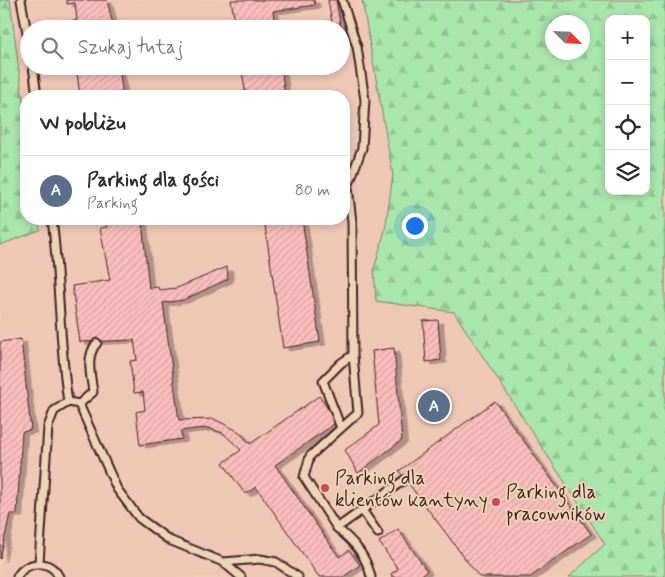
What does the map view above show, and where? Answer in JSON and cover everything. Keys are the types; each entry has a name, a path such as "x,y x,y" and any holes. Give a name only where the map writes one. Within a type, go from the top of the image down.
{"lane":[{"path":"21,0 25,20"},
{"path":"342,0 348,20"},
{"path":"350,25 357,47 365,100 362,148 350,181"},
{"path":"34,75 36,90"},
{"path":"350,210 352,232 353,355 358,413 310,456 304,477 338,528 356,544 368,563 372,577"},
{"path":"53,225 59,274 57,290 61,352 68,402"},
{"path":"79,404 93,392 90,361 91,350 97,343"},
{"path":"341,428 323,381 340,363 353,355"},
{"path":"38,563 48,427 54,411 68,402 79,404"},
{"path":"79,404 117,490 139,518 169,540 223,562 241,577"},
{"path":"338,528 404,480"},
{"path":"362,510 378,533"},
{"path":"223,562 260,559 276,562 298,577"},
{"path":"17,577 28,565 38,563 49,565 59,577"}],"shaded area":[{"path":"0,0 665,0 665,577 0,577"}],"green space":[{"path":"0,0 10,0 22,90 20,90 20,225 39,225 40,230 0,245"},
{"path":"362,0 665,0 665,577 569,577 605,544 454,312 376,301 374,269 385,230 393,175"}],"building":[{"path":"67,0 107,0 112,20 77,20 75,3 67,4"},
{"path":"231,0 314,0 315,5 273,11 274,20 234,20"},
{"path":"328,0 336,0 339,20 331,20"},
{"path":"77,75 120,75 122,90 79,90"},
{"path":"242,75 282,75 284,90 245,90"},
{"path":"107,225 142,225 149,288 158,287 159,290 177,288 227,267 228,279 183,300 163,303 179,420 214,419 238,431 250,444 319,396 337,422 275,465 339,557 349,550 360,565 343,577 319,577 256,487 245,494 223,463 241,450 223,433 208,428 181,431 182,439 140,445 136,412 145,410 143,392 134,393 130,361 137,360 134,340 80,342 72,286 110,280 100,228 107,227"},
{"path":"265,225 303,225 320,342 283,348"},
{"path":"438,320 441,360 426,362 423,321"},
{"path":"21,339 31,430 22,432 17,514 10,514 0,559 0,342"},
{"path":"394,348 402,440 358,473 345,450 379,425 372,351"},
{"name":"Parking dla pracowników","path":"495,401 591,534 530,577 479,577 399,471"},
{"path":"398,529 427,571 419,577 393,577 391,574 398,569 379,542"}],"place":[{"name":"Parking dla gości","path":"434,406"},
{"name":"Parking dla klientów kantyny","path":"325,488"},
{"name":"Parking dla pracowników","path":"496,502"}]}
